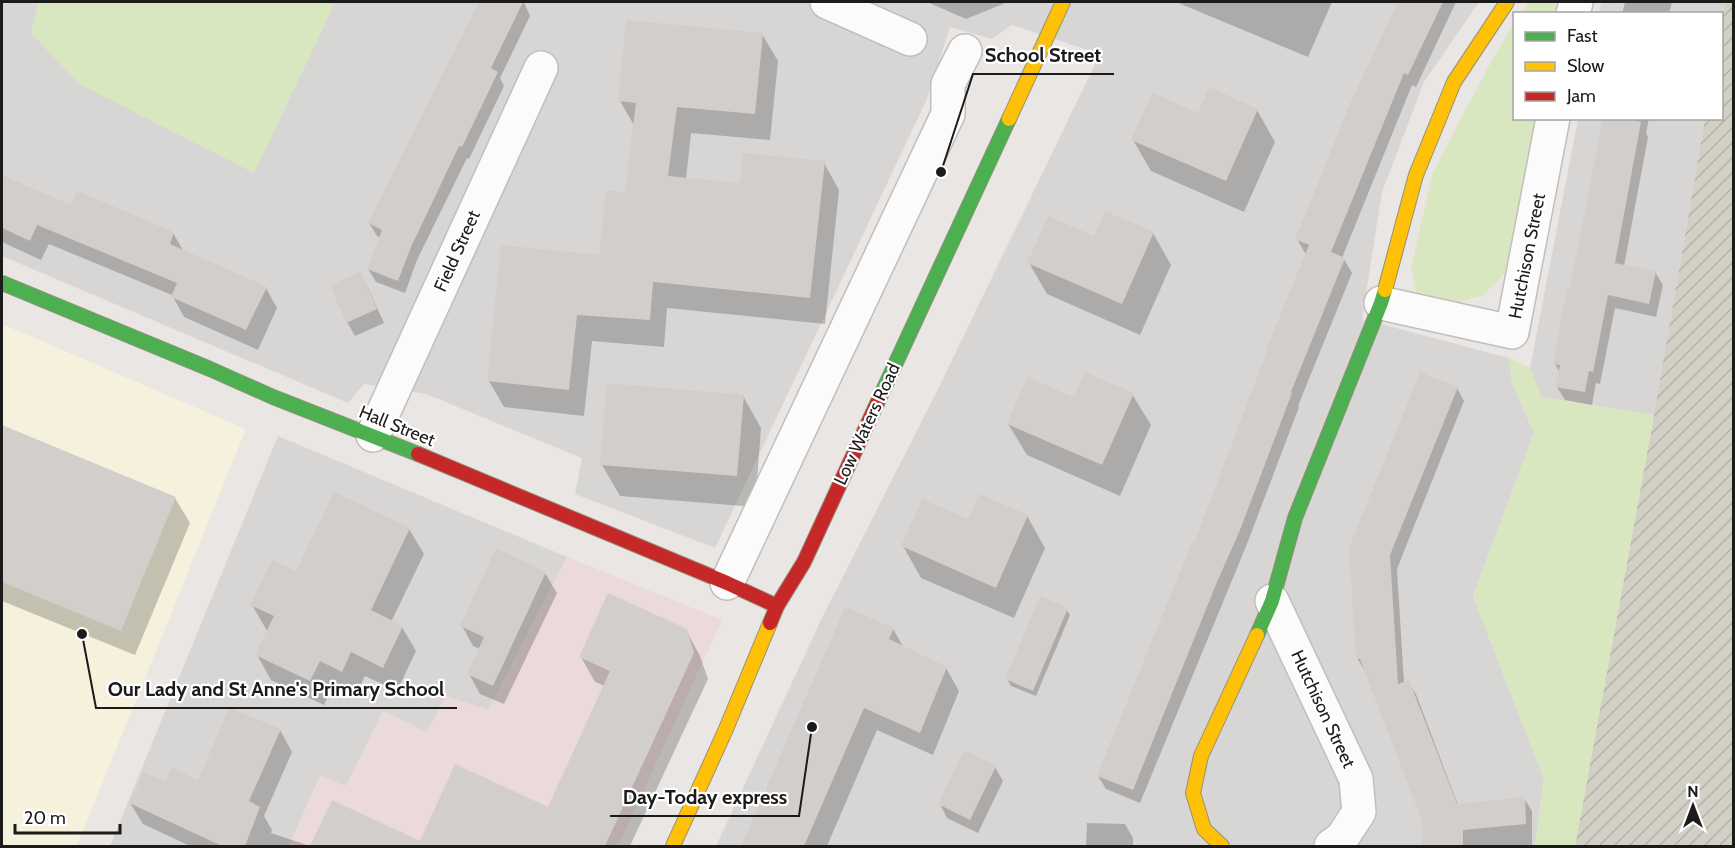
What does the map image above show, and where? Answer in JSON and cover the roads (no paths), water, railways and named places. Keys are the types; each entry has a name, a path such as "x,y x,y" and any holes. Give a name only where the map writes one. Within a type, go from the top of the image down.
{"street":[{"path":"827,2 910,39"},
{"name":"Low Waters Road","path":"673,846 726,729 777,606 804,562 1063,2"},
{"path":"1222,846 1204,829 1193,793 1201,756 1272,601 1295,518 1381,303 1416,175 1446,100 1454,82 1507,2"},
{"path":"727,583 948,114 948,84 965,51"},
{"name":"Field Street","path":"373,435 541,68"},
{"name":"Hutchison Street","path":"1381,303 1512,332 1553,120"},
{"name":"Hall Street","path":"2,283 273,397 373,435 777,606"},
{"name":"Hutchison Street","path":"1272,601 1356,779 1359,812 1342,838 1331,846"}],"place":[{"name":"School Street","path":"941,172"},
{"name":"Our Lady and St Anne's Primary School","path":"82,634"},
{"name":"Day-Today express","path":"812,727"}]}
